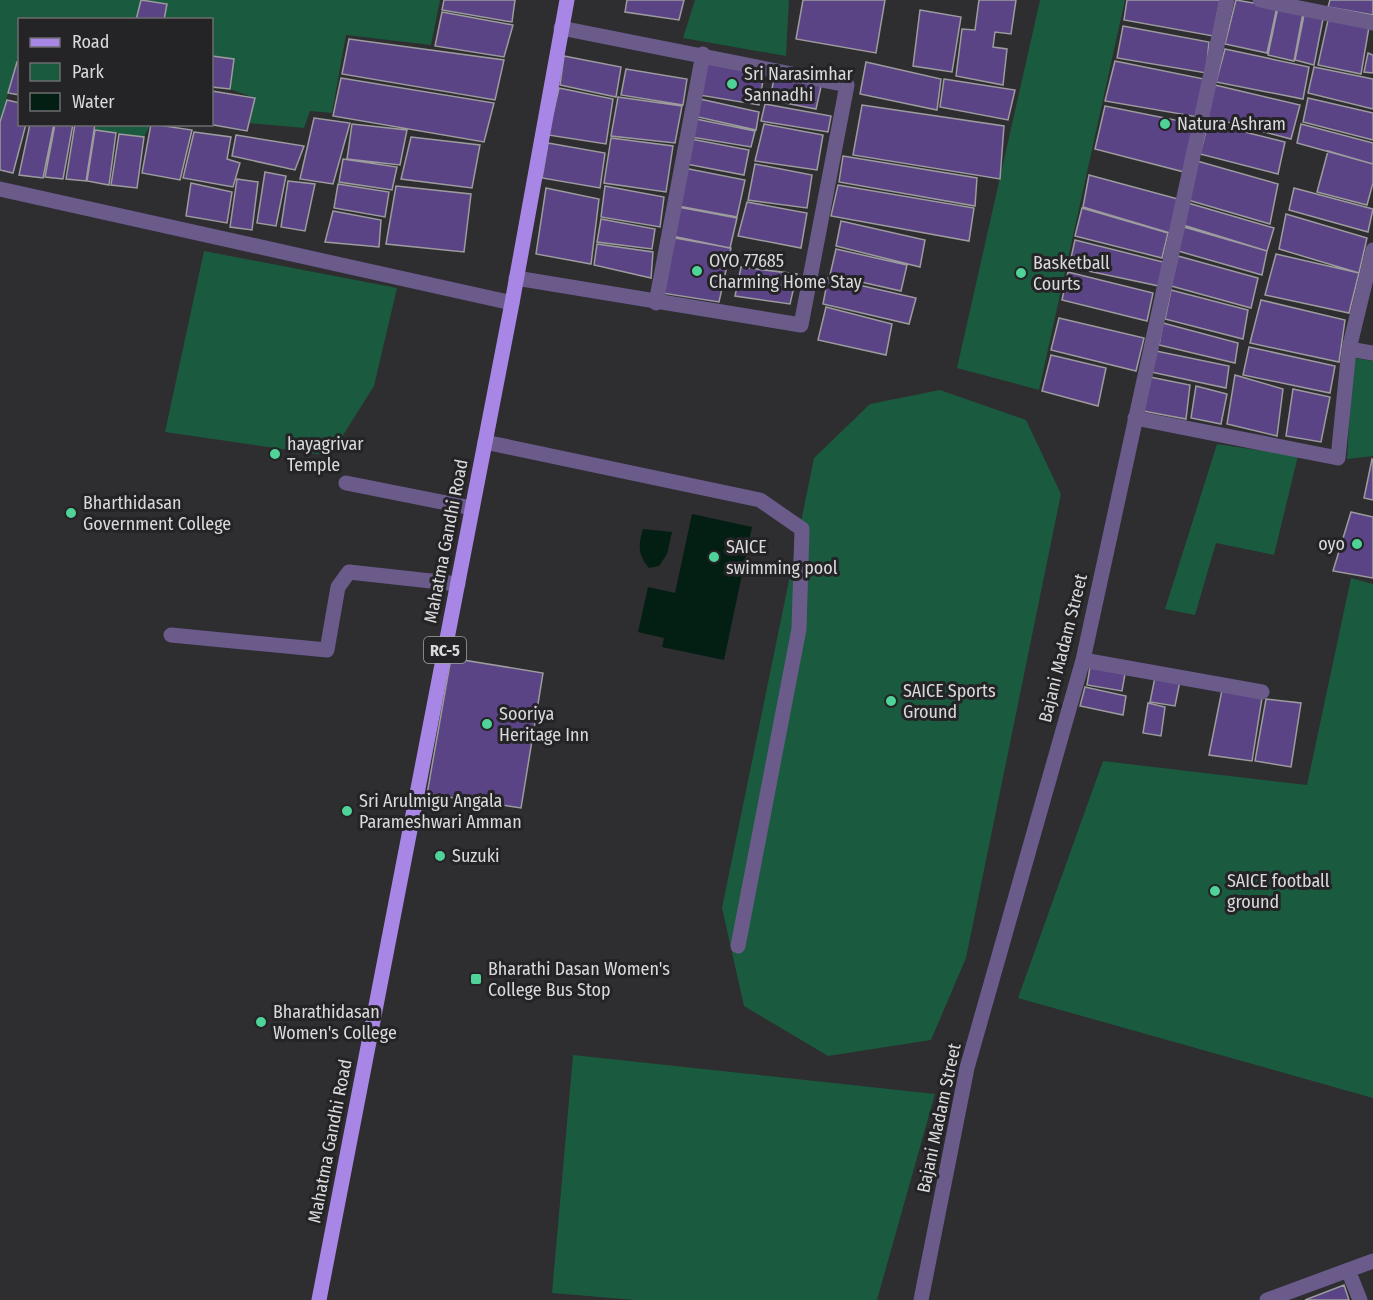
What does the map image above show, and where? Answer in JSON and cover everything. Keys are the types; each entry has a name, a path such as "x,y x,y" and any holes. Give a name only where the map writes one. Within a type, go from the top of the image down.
{"main road":[{"name":"Mahatma Gandhi Road","path":"319,1300 512,303 567,0"}],"street":[{"name":"Bajani Madam Street","path":"921,1300 967,1068 1083,660 1227,0"},
{"path":"1260,0 1373,23"},
{"path":"516,279 801,325 847,85 703,54 561,28"},
{"path":"656,303 703,54"},
{"path":"0,189 512,303"},
{"path":"1135,418 1338,458 1349,349 1373,252"},
{"path":"1349,349 1373,353"},
{"path":"485,442 760,500 801,530 799,629 738,946"},
{"path":"346,483 472,508"},
{"path":"171,635 327,650 338,586 349,572 458,584"},
{"path":"1083,660 1262,692"},
{"path":"1267,1300 1373,1261"},
{"path":"1348,1270 1360,1300"}],"green space":[{"path":"0,0 440,0 431,45 346,35 332,113 310,111 304,128 249,123 255,98 230,89 234,59 213,56 213,18 18,18 18,62 0,122"},
{"path":"695,0 789,0 786,56 683,38"},
{"name":"Basketball Courts","path":"1040,0 1125,0 1039,390 957,368"},
{"path":"96,126 150,126 144,137 95,130"},
{"path":"204,251 397,288 374,386 330,456 165,432"},
{"path":"1353,358 1373,361 1373,456 1347,459"},
{"name":"SAICE Sports Ground","path":"940,390 1026,420 1061,494 966,958 931,1040 828,1056 744,1006 722,908 814,458 870,404"},
{"path":"1217,444 1298,456 1274,555 1216,543 1195,615 1165,609"},
{"name":"SAICE football ground","path":"1351,578 1373,584 1373,1098 1018,998 1103,761 1307,785"},
{"path":"573,1055 935,1094 877,1300 635,1300 552,1293"}],"water":[{"name":"SAICE swimming pool","path":"692,514 752,527 724,660 662,647 664,638 638,632 648,587 675,593"},
{"path":"643,529 672,532 667,554 659,566 649,568 643,559 640,540"}],"building":[{"path":"141,0 167,4 164,18 136,18"},
{"path":"444,0 515,0 512,22 442,10"},
{"path":"627,0 684,0 679,20 625,12"},
{"path":"803,0 885,0 876,53 796,39"},
{"path":"979,0 1016,0 1011,34 995,32 993,47 1007,49 1003,85 956,76 962,29 975,30"},
{"path":"1127,0 1220,0 1213,36 1124,20"},
{"path":"1236,0 1277,7 1267,53 1225,44"},
{"path":"1330,0 1373,0 1373,15 1328,7"},
{"path":"1278,7 1303,13 1294,61 1268,55"},
{"path":"920,10 961,17 952,72 913,66"},
{"path":"442,12 513,25 504,57 435,46"},
{"path":"1304,15 1323,19 1314,65 1295,60"},
{"path":"1328,20 1369,27 1361,74 1318,65"},
{"path":"1123,26 1209,42 1206,73 1117,58"},
{"path":"349,39 504,60 495,100 342,74"},
{"path":"1225,49 1309,67 1303,99 1216,82"},
{"path":"1368,53 1373,55 1373,73 1364,72"},
{"path":"213,56 234,59 230,89 213,87"},
{"path":"564,56 621,67 616,97 560,85"},
{"name":"Sri Narasimhar Sannadhi","path":"706,61 764,74 759,105 699,95"},
{"path":"1115,61 1204,79 1198,117 1105,101"},
{"path":"17,62 18,62 18,95 8,93"},
{"path":"866,62 941,79 937,110 860,94"},
{"path":"1314,67 1373,79 1373,109 1308,93"},
{"path":"626,69 687,79 683,105 621,95"},
{"path":"775,72 822,82 816,109 770,100"},
{"path":"341,78 494,103 484,142 333,116"},
{"path":"944,79 1015,90 1008,120 940,107"},
{"path":"1215,85 1300,105 1291,139 1208,117"},
{"path":"559,88 613,99 606,144 548,135"},
{"path":"213,91 255,98 247,131 213,125"},
{"path":"618,97 682,106 675,143 611,136"},
{"path":"1308,98 1373,113 1373,140 1303,122"},
{"path":"700,99 759,112 756,130 698,117"},
{"path":"7,100 18,103 18,126 25,126 13,173 0,170 0,122"},
{"path":"765,104 831,116 828,132 761,121"},
{"path":"862,105 1004,126 1000,179 853,155"},
{"path":"1105,106 1195,124 1184,172 1095,149"},
{"path":"314,118 350,123 333,184 300,179"},
{"path":"696,119 755,131 751,147 691,137"},
{"path":"1208,123 1285,142 1278,174 1200,154"},
{"path":"352,124 407,130 400,165 347,159"},
{"path":"764,124 823,135 817,170 755,161"},
{"path":"1301,124 1373,143 1373,164 1297,143"},
{"path":"30,126 54,126 43,178 19,175"},
{"path":"55,126 73,126 63,179 45,177"},
{"path":"75,126 95,126 86,181 66,179"},
{"path":"151,126 192,130 180,180 142,173"},
{"path":"95,130 116,133 109,185 87,181"},
{"path":"194,132 231,137 227,159 240,163 233,187 183,178"},
{"path":"119,134 144,137 137,188 111,185"},
{"path":"236,135 304,146 295,170 232,156"},
{"path":"411,137 480,145 472,188 401,179"},
{"path":"611,138 673,146 666,192 604,183"},
{"path":"691,139 749,150 744,175 686,164"},
{"path":"548,143 605,153 600,188 542,178"},
{"path":"1328,151 1373,164 1373,183 1367,205 1317,192"},
{"path":"843,156 977,178 975,206 839,182"},
{"path":"343,159 397,167 392,190 339,182"},
{"path":"1197,161 1278,184 1270,224 1188,200"},
{"path":"755,164 812,175 807,208 748,200"},
{"path":"684,168 745,180 737,217 678,206"},
{"path":"265,172 286,176 276,226 257,223"},
{"path":"1089,175 1178,199 1170,233 1083,207"},
{"path":"237,179 258,182 252,230 230,227"},
{"path":"288,181 315,184 305,231 281,227"},
{"path":"191,183 232,192 227,223 186,216"},
{"path":"338,184 389,192 385,217 334,208"},
{"path":"838,185 974,208 969,241 831,216"},
{"path":"396,186 471,194 464,252 386,244"},
{"path":"605,186 664,197 660,227 601,217"},
{"path":"546,188 599,199 591,264 536,254"},
{"path":"1294,188 1373,209 1368,232 1289,210"},
{"path":"747,202 807,213 801,248 738,236"},
{"path":"1188,203 1274,228 1267,251 1183,225"},
{"path":"678,207 737,218 730,248 672,236"},
{"path":"1082,208 1168,233 1162,258 1075,236"},
{"path":"333,211 381,220 379,247 325,242"},
{"path":"1286,214 1367,238 1359,273 1279,249"},
{"path":"601,219 655,229 652,249 597,242"},
{"path":"841,221 925,240 920,267 836,246"},
{"path":"1184,227 1267,251 1262,275 1178,251"},
{"name":"OYO 77685 Charming Home Stay","path":"675,238 731,248 719,302 662,293"},
{"path":"1075,240 1163,262 1159,286 1069,267"},
{"path":"597,244 653,252 651,278 594,265"},
{"path":"836,249 907,265 901,291 830,275"},
{"path":"1276,254 1359,273 1349,313 1265,295"},
{"path":"1178,256 1258,278 1251,308 1171,286"},
{"path":"741,267 797,274 790,304 735,296"},
{"path":"1068,272 1153,293 1147,321 1062,300"},
{"path":"828,278 916,298 909,324 823,304"},
{"path":"1171,290 1248,310 1243,339 1165,319"},
{"path":"1261,300 1345,320 1339,362 1250,343"},
{"path":"826,307 892,324 886,355 818,340"},
{"path":"1059,318 1144,338 1136,371 1051,350"},
{"path":"1163,323 1238,343 1235,363 1159,345"},
{"path":"1249,347 1335,366 1330,393 1243,375"},
{"path":"1156,351 1229,366 1226,388 1151,372"},
{"path":"1051,355 1106,368 1098,406 1042,391"},
{"path":"1235,375 1283,389 1277,436 1227,424"},
{"path":"1150,377 1190,385 1186,419 1143,411"},
{"path":"1196,386 1227,394 1221,424 1191,418"},
{"path":"1293,389 1330,397 1321,442 1286,436"},
{"path":"1373,460 1373,500 1364,498"},
{"name":"oyo","path":"1351,512 1373,517 1373,578 1333,571"},
{"name":"Sooriya Heritage Inn","path":"451,658 543,673 521,808 427,794"},
{"path":"1090,667 1125,674 1122,691 1087,685"},
{"path":"1155,677 1180,681 1175,706 1150,702"},
{"path":"1085,687 1126,696 1123,715 1080,706"},
{"path":"1222,690 1262,698 1252,761 1209,755"},
{"path":"1266,699 1301,703 1291,767 1255,761"},
{"path":"1148,703 1165,707 1161,736 1143,733"},
{"path":"1344,1285 1349,1300 1305,1300"}],"place":[{"name":"Sri Narasimhar Sannadhi","path":"732,84"},
{"name":"Natura Ashram","path":"1165,124"},
{"name":"OYO 77685 Charming Home Stay","path":"697,271"},
{"name":"Basketball Courts","path":"1021,273"},
{"name":"hayagrivar Temple","path":"275,454"},
{"name":"Bharthidasan Government College","path":"71,513"},
{"name":"oyo","path":"1357,544"},
{"name":"SAICE swimming pool","path":"714,557"},
{"name":"SAICE Sports Ground","path":"891,701"},
{"name":"Sooriya Heritage Inn","path":"487,724"},
{"name":"Sri Arulmigu Angala Parameshwari Amman","path":"347,811"},
{"name":"Suzuki","path":"440,856"},
{"name":"SAICE football ground","path":"1215,891"},
{"name":"Bharathi Dasan Women's College Bus Stop","path":"476,979"},
{"name":"Bharathidasan Women's College","path":"261,1022"}]}
